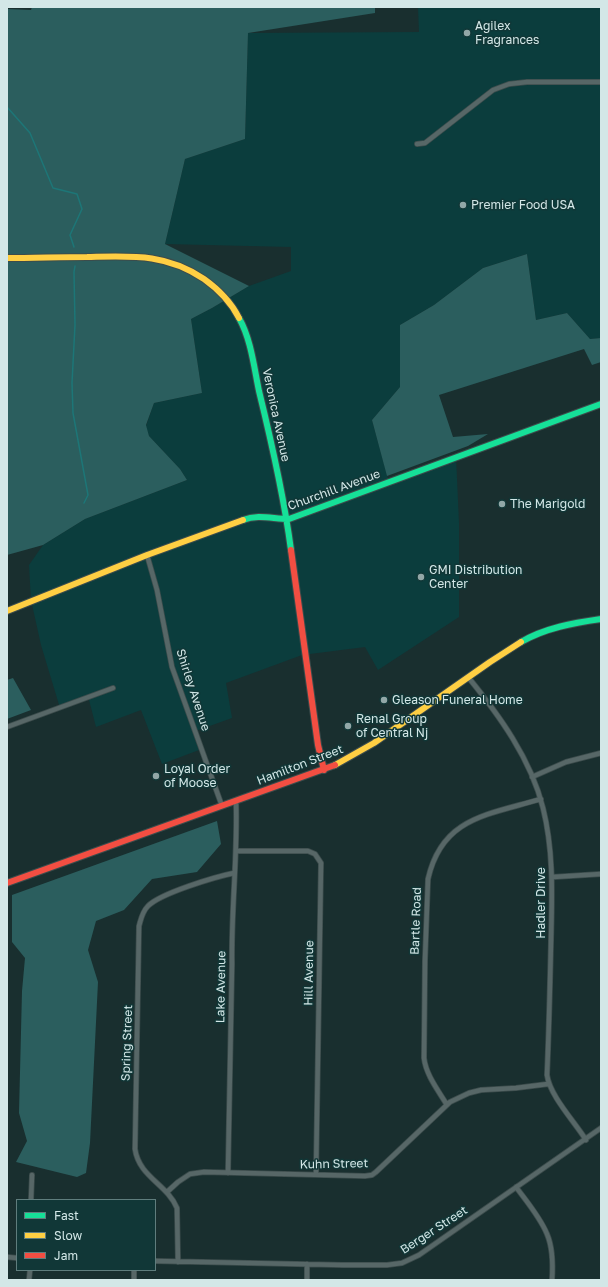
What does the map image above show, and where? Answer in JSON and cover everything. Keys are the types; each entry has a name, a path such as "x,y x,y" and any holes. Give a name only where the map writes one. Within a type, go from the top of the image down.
{"street":[{"path":"417,144 424,143 494,90 509,84 527,82 601,82"},
{"name":"Veronica Avenue","path":"7,258 124,256 168,261 191,270 221,293 236,312 242,323 248,341 272,446 286,520 318,745 324,770"},
{"name":"Churchill Avenue","path":"7,611 147,555 248,518 256,517 286,520 601,404"},
{"name":"Shirley Avenue","path":"147,555 157,590 172,667 222,806"},
{"name":"Hamilton Street","path":"7,883 338,764 368,747 509,649 530,638 564,625 601,618"},
{"name":"Hadler Drive","path":"468,677 507,730 520,751 541,799 547,831 552,877 548,1084"},
{"path":"7,727 113,688"},
{"path":"532,777 566,762 601,753"},
{"name":"Bartle Road","path":"447,1105 429,1076 424,1058 425,960 428,879 430,869 441,846 462,825 474,819 541,799"},
{"name":"Lake Avenue","path":"228,1173 232,933 237,824 236,801"},
{"name":"Hill Avenue","path":"236,851 308,851 315,854 321,863 316,1175"},
{"name":"Spring Street","path":"178,1262 177,1208 174,1200 146,1174 138,1162 135,1149 139,926 142,915 147,906 157,899 177,890 234,872"},
{"path":"552,877 601,874"},
{"path":"548,1084 586,1140"},
{"name":"Kuhn Street","path":"167,1192 190,1174 204,1172 372,1175 447,1105 462,1096 481,1090 548,1084"},
{"name":"Berger Street","path":"156,1261 387,1265 402,1263 419,1255 586,1140 601,1128"},
{"path":"31,1199 32,1175"},
{"path":"516,1187 540,1221 547,1235 551,1249 552,1280"},
{"path":"307,1264 307,1280"}],"shaded area":[{"path":"32,7 375,7 375,13 248,33 245,139 185,159 165,244 249,286 191,319 202,393 154,403 146,425 149,436 180,469 187,480 85,519 43,545 7,555 7,9 31,10"},
{"path":"418,7 601,7 601,338 590,339 567,313 536,320 527,254 483,268 434,305 400,325 400,387 372,420 389,482 456,456 459,523 459,617 378,670 365,647 302,655 226,683 232,718 193,732 199,750 162,764 141,710 96,727 88,696 60,708 41,645 31,600 29,565 43,545 85,519 187,480 180,469 149,436 146,426 154,403 202,393 191,319 249,286 291,271 291,247 165,244 185,159 245,139 248,33 419,32"},
{"path":"527,254 536,320 567,313 590,339 601,338 601,362 592,365 584,349 439,395 453,437 488,434 468,446 387,476 372,420 400,387 400,325 434,305 483,268"},
{"path":"13,678 31,710 7,719 7,680"},
{"path":"217,821 221,844 197,872 152,879 124,910 96,921 88,950 98,982 90,1143 86,1173 77,1177 16,1162 27,1141 19,1113 22,991 25,958 12,942 12,895"}],"waterway":[{"path":"7,107 30,133 53,188 77,194 82,209 70,235 74,247"},
{"path":"75,266 75,325 72,383 73,413 88,495 84,503"}],"traffic: fast":[{"path":"239,318 252,353 285,510 291,550"},
{"path":"243,520 254,517 289,519 601,404"},
{"path":"521,642 549,630 570,624 601,619"}],"traffic: slow":[{"path":"7,258 118,256 162,260 176,264 204,279 224,296 239,318"},
{"path":"7,611 147,555 243,520"},
{"path":"335,765 374,743 521,642"}],"traffic: jam":[{"path":"291,550 318,745 324,770"},
{"path":"7,883 335,765"}],"place":[{"name":"Agilex Fragrances","path":"467,33"},
{"name":"Premier Food USA","path":"463,205"},
{"name":"The Marigold","path":"502,504"},
{"name":"GMI Distribution Center","path":"421,577"},
{"name":"Gleason Funeral Home","path":"384,700"},
{"name":"Renal Group of Central Nj","path":"348,726"},
{"name":"Loyal Order of Moose","path":"156,776"}]}
